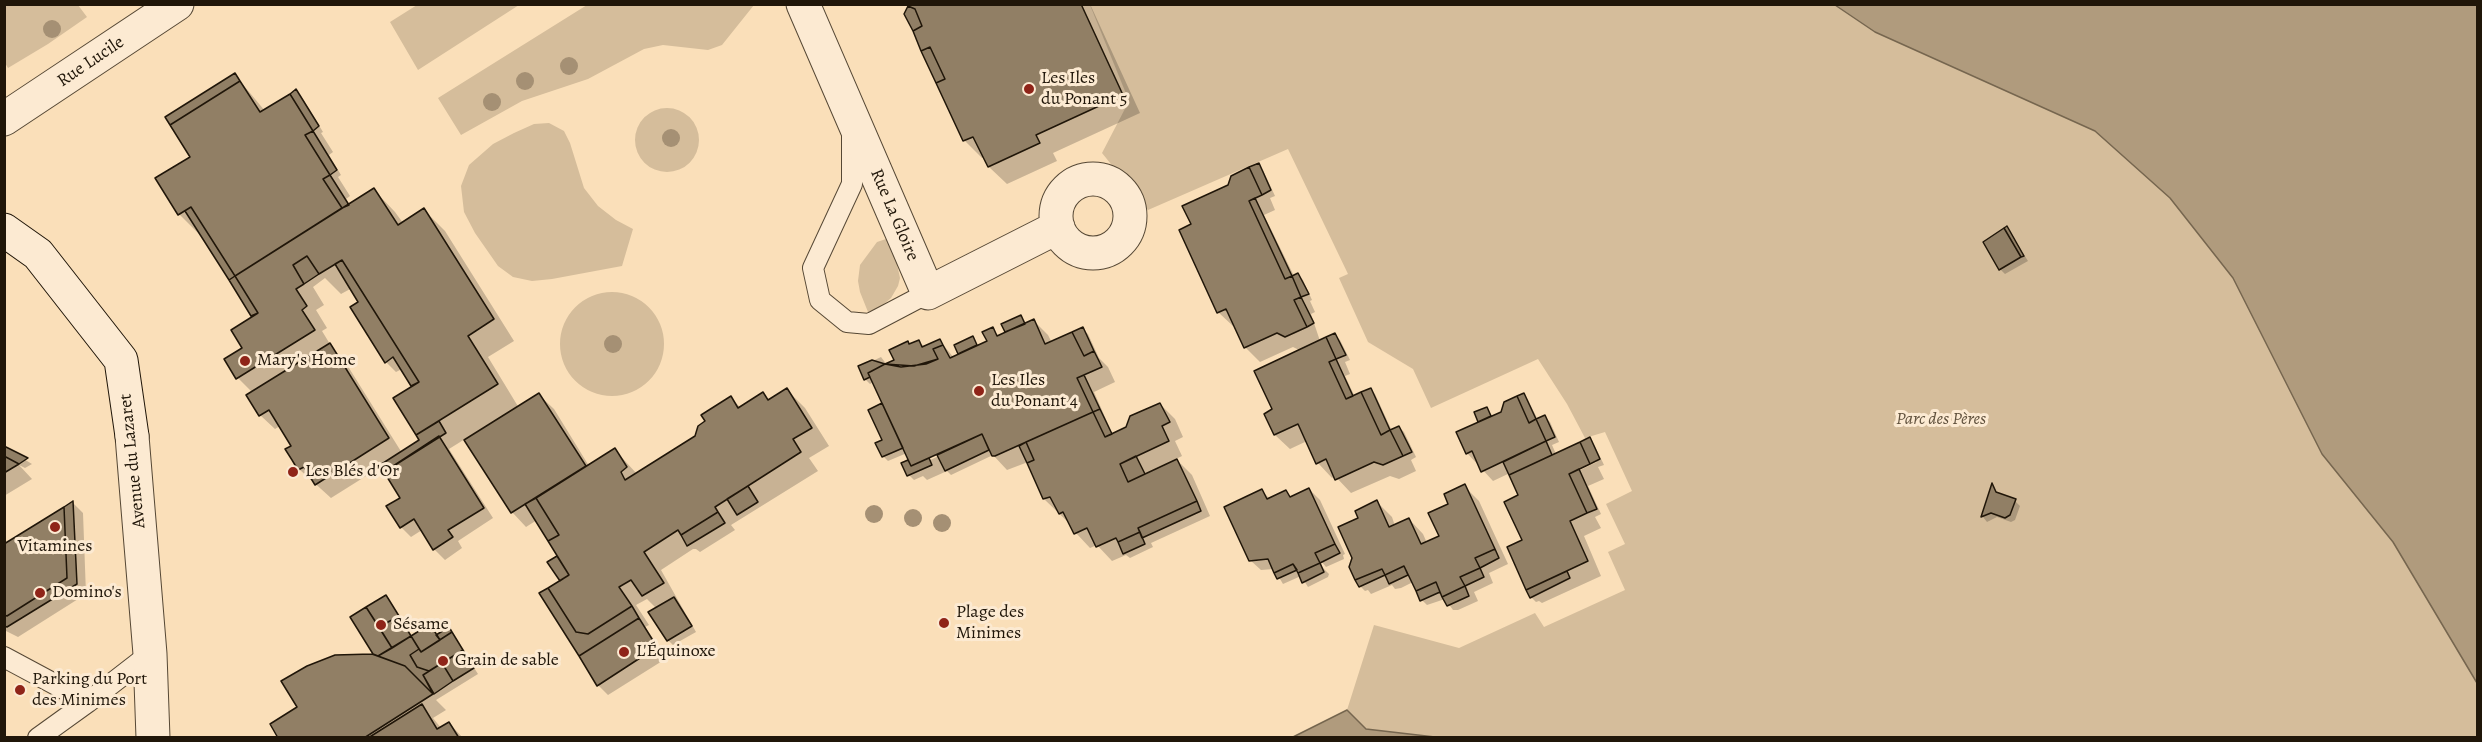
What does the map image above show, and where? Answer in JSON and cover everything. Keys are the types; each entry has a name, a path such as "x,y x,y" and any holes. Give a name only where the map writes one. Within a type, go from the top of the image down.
{"street":[{"name":"Rue Lucile","path":"4,119 177,4"},
{"name":"Rue La Gloire","path":"803,4 928,293"},
{"path":"928,293 1058,227"},
{"name":"Avenue du Lazaret","path":"4,230 38,254 121,360 132,436 150,654 153,738"}],"lane":[{"path":"852,118 852,184 813,268 820,300 847,322 869,324 928,293"},
{"path":"38,738 150,654"},
{"path":"4,657 88,702"}],"green space":[{"path":"4,5 78,5 87,17 8,68 5,63"},
{"path":"417,5 519,5 418,70 390,22"},
{"path":"587,5 754,5 722,45 708,50 663,45 644,49 588,79 522,101 461,135 438,98"},
{"name":"Parc des Pères","path":"1090,5 2477,5 2477,737 1293,737 1347,710 1374,625 1459,648 1535,613 1544,627 1625,590 1608,552 1625,544 1606,504 1632,491 1605,432 1585,438 1567,404 1538,359 1431,408 1413,369 1368,342 1339,278 1348,274 1288,149 1148,210 1102,153 1129,101"},
{"path":"661,108 673,108 690,117 697,128 699,140 697,152 690,163 673,172 661,172 649,167 640,158 635,146 635,134 640,122 649,113"},
{"path":"549,123 564,131 584,188 598,206 616,220 633,229 622,266 552,279 532,281 513,277 498,266 475,233 464,212 461,186 469,165 493,144 534,124"},
{"path":"886,239 897,264 900,278 891,298 878,309 868,312 858,281 860,265 877,242"},
{"path":"612,292 632,296 649,307 660,324 664,344 660,364 649,381 632,392 612,396 592,392 575,381 564,364 560,344 564,324 575,307 592,296"}],"shaded area":[{"path":"1835,5 2477,5 2477,683 2393,542 2322,454 2233,278 2170,198 2095,131 1875,32"},
{"path":"1347,710 1366,729 1435,737 1293,737"}],"building":[{"name":"Les Iles du Ponant 5","path":"908,4 1081,4 1123,95 1036,135 1040,143 988,167 973,137 963,141 936,83 945,79 930,47 921,51 913,31 922,26 915,9"},
{"path":"908,6 915,9 922,26 913,31 904,14"},
{"path":"930,47 945,79 936,83 921,51"},
{"path":"235,73 240,81 170,125 165,117"},
{"path":"240,81 260,112 290,94 313,131 305,135 330,175 323,179 342,208 235,276 191,207 178,215 155,178 190,157 170,125"},
{"path":"296,89 319,126 313,131 290,94"},
{"path":"313,131 337,170 330,175 305,135"},
{"path":"1259,163 1271,190 1262,195 1249,167"},
{"path":"1249,167 1262,195 1249,201 1285,279 1292,276 1301,297 1294,300 1307,327 1285,337 1277,333 1244,348 1226,309 1217,313 1179,230 1191,224 1182,206 1228,185 1231,176"},
{"path":"330,175 349,205 342,208 323,179"},
{"path":"374,188 398,225 424,208 494,319 468,336 498,384 416,435 393,398 419,382 342,260 319,274 307,256 293,265 304,284 296,289 307,306 302,310 315,330 236,379 224,359 242,348 231,330 258,313 235,276"},
{"path":"1255,198 1292,276 1285,279 1249,201"},
{"path":"191,207 235,276 229,280 185,211"},
{"path":"2007,226 2024,256 2021,257 2004,228"},
{"path":"2004,228 2021,257 1999,270 1983,242"},
{"path":"307,256 319,274 304,284 293,265"},
{"path":"342,260 419,382 411,386 393,357 385,363 350,307 358,302 335,264"},
{"path":"1298,273 1309,294 1301,297 1292,276"},
{"path":"235,276 258,313 251,316 229,280"},
{"path":"1301,297 1314,323 1307,327 1294,300"},
{"path":"1021,315 1025,324 1005,332 1001,324"},
{"name":"Les Iles du Ponant 4","path":"1034,319 1045,344 1072,332 1084,356 1094,351 1102,367 1077,378 1093,412 995,456 992,456 982,434 911,466 868,373 885,364 901,367 926,364 938,359 933,349 943,345 950,358 987,341 982,332 993,327 997,336"},
{"path":"1083,327 1094,351 1084,356 1072,332"},
{"path":"1335,333 1346,355 1336,359 1326,337"},
{"path":"973,336 977,345 958,354 954,345"},
{"path":"1326,337 1336,359 1329,362 1346,399 1361,392 1381,435 1390,430 1403,456 1383,465 1374,462 1335,480 1326,459 1316,464 1298,424 1274,435 1264,414 1272,409 1254,371"},
{"path":"940,339 943,345 933,349 938,359 914,366 885,364 894,360 889,350 908,341 909,344 919,340 922,347"},
{"path":"330,343 389,438 315,485 304,467 298,470 285,449 291,446 269,410 259,416 246,395"},
{"path":"1336,359 1353,396 1346,399 1329,362"},
{"path":"872,360 885,364 868,373 870,377 864,380 858,366"},
{"path":"1084,375 1100,409 1093,412 1077,378"},
{"path":"787,388 812,428 793,439 801,452 715,507 718,512 681,535 678,530 644,552 664,583 642,596 631,580 619,587 632,606 588,634 576,632 548,588 569,575 548,541 559,535 536,498 615,448 627,467 621,472 625,480 695,436 698,426 705,421 701,415 731,396 738,408 763,392 768,400"},
{"path":"1371,388 1390,430 1381,435 1361,392"},
{"path":"539,393 586,466 511,513 464,440"},
{"path":"1524,393 1536,419 1529,423 1517,396"},
{"path":"1517,396 1529,423 1536,419 1546,441 1481,472 1472,451 1466,454 1456,432 1501,412 1504,402"},
{"path":"882,403 903,448 882,457 875,443 882,440 868,410"},
{"path":"1160,403 1170,422 1162,426 1169,441 1120,464 1128,482 1177,459 1197,501 1138,528 1140,532 1118,542 1116,538 1096,547 1087,528 1074,534 1063,512 1059,514 1050,497 1043,499 1027,463 1034,460 1026,442 1093,412 1105,437 1126,427 1130,416"},
{"path":"1487,407 1491,416 1478,422 1474,412"},
{"path":"1100,409 1112,434 1105,437 1093,412"},
{"path":"1545,415 1555,437 1546,441 1536,419"},
{"path":"439,421 446,433 384,472 380,465 419,440 416,435"},
{"path":"1399,426 1412,452 1403,456 1390,430"},
{"path":"982,434 989,450 945,471 937,455"},
{"path":"439,436 484,508 448,530 453,537 433,550 414,519 400,528 386,506 400,498 384,472"},
{"path":"1590,437 1600,459 1590,464 1580,442"},
{"path":"1546,441 1552,455 1509,475 1503,462"},
{"path":"1026,442 1034,460 1027,463 1019,446"},
{"path":"1580,442 1590,464 1569,474 1587,513 1570,521 1588,561 1526,590 1507,547 1522,540 1504,502 1518,495 1509,475"},
{"path":"4,446 28,458 19,464 4,456"},
{"path":"4,456 19,464 4,473"},
{"path":"1136,456 1145,474 1128,482 1120,464"},
{"path":"929,458 932,465 907,476 901,463 908,460 911,466"},
{"path":"1579,469 1597,509 1587,513 1569,474"},
{"path":"1992,483 1996,492 2016,499 2010,515 2005,518 1991,513 1981,517"},
{"path":"1465,484 1495,549 1475,558 1480,568 1460,577 1465,586 1442,597 1436,582 1416,591 1404,566 1385,575 1382,569 1355,580 1349,567 1352,558 1338,527 1358,518 1355,511 1377,500 1389,527 1409,518 1421,544 1439,536 1428,513 1448,504 1444,494"},
{"path":"748,486 758,502 737,515 727,499"},
{"path":"1309,488 1335,544 1315,553 1320,563 1298,573 1293,564 1274,573 1268,559 1249,561 1224,507 1262,489 1267,499 1286,490 1290,497"},
{"path":"536,498 559,535 548,541 525,504"},
{"path":"73,501 77,584 7,627 4,626 4,615 7,616 67,578 64,507"},
{"path":"1197,501 1201,511 1142,538 1138,528"},
{"path":"64,507 67,578 7,616 4,615 4,544"},
{"path":"718,512 725,523 687,546 681,535"},
{"path":"1140,532 1145,544 1123,554 1118,542"},
{"path":"1335,544 1340,553 1320,563 1315,553"},
{"path":"1495,549 1499,558 1480,568 1475,558"},
{"path":"557,556 569,575 560,581 547,562"},
{"path":"1320,563 1324,572 1302,583 1298,573"},
{"path":"1293,564 1297,570 1277,579 1274,573"},
{"path":"1404,566 1408,575 1389,584 1385,575"},
{"path":"1480,568 1484,577 1465,586 1460,577"},
{"path":"1382,569 1385,575 1359,587 1355,580"},
{"path":"1567,571 1570,578 1530,598 1526,590"},
{"path":"1436,582 1440,592 1420,601 1416,591"},
{"path":"1465,586 1469,596 1447,606 1442,597"},
{"path":"548,588 576,632 588,634 632,606 639,618 579,656 539,593"},
{"path":"386,595 399,616 379,627 366,607"},
{"path":"674,597 692,626 667,641 648,612"},
{"path":"366,607 392,648 378,656 373,654 350,617"},
{"path":"399,616 411,636 392,648 379,627"},
{"path":"639,618 657,647 597,686 579,656"},
{"path":"430,624 440,640 421,652 411,636"},
{"path":"449,627 452,632 440,640 436,635"},
{"path":"452,632 463,650 429,671 417,667 410,655 419,649 421,652"},
{"path":"411,636 419,649 410,655 417,667 429,671 423,675 433,694 405,666 378,656"},
{"path":"463,650 474,668 453,681 442,663"},
{"path":"372,654 405,666 433,694 364,738 278,738 270,724 297,707 281,681 307,666 335,655"},
{"path":"442,663 453,681 434,694 423,675"},
{"path":"422,704 437,729 449,722 459,738 368,738"}],"place":[{"name":"Les Iles du Ponant 5","path":"1029,89"},
{"name":"Mary's Home","path":"245,361"},
{"name":"Les Iles du Ponant 4","path":"979,391"},
{"name":"Les Blés d'Or","path":"293,472"},
{"name":"Vitamines","path":"55,527"},
{"name":"Domino's","path":"40,593"},
{"name":"Plage des Minimes","path":"944,623"},
{"name":"Sésame","path":"381,625"},
{"name":"L'Équinoxe","path":"624,652"},
{"name":"Grain de sable","path":"443,661"},
{"name":"Parking du Port des Minimes","path":"20,690"}]}
